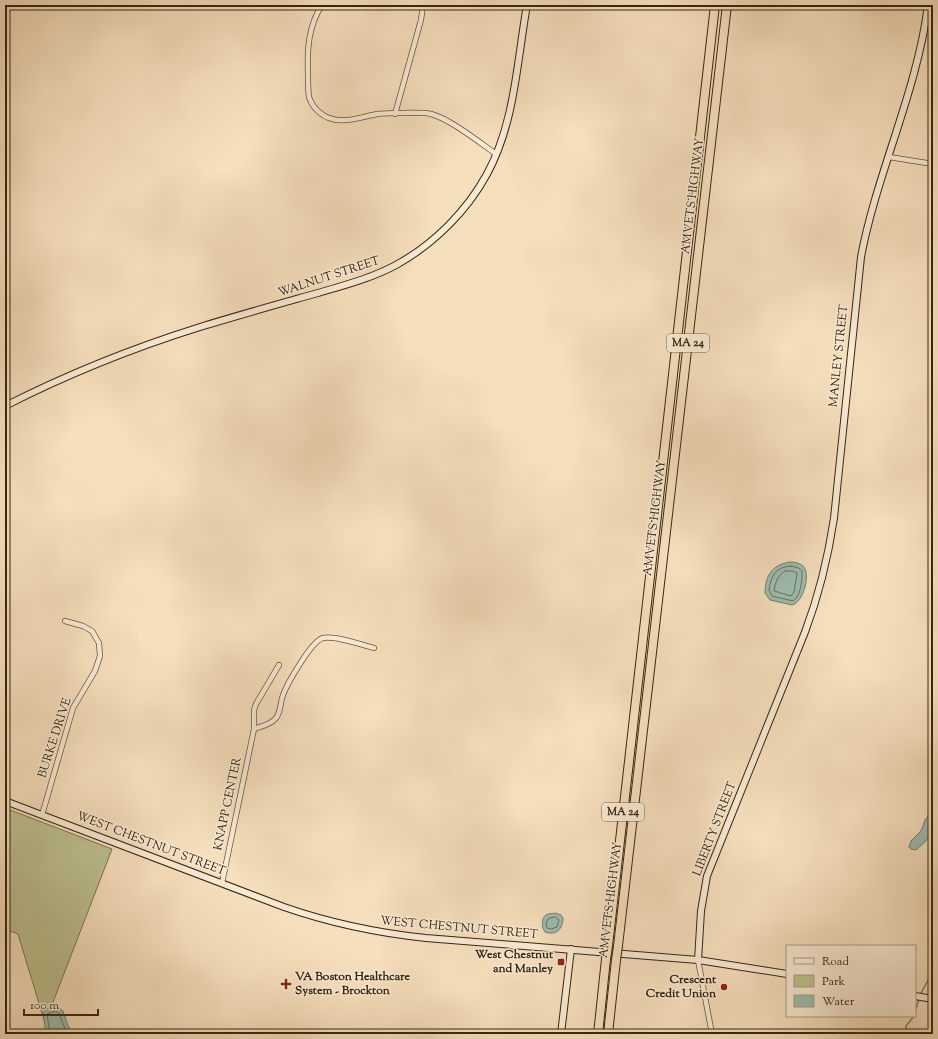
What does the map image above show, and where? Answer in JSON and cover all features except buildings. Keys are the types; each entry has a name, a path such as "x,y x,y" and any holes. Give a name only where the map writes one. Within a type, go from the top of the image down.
{"highway":[{"name":"AMVETS HIGHWAY","path":"598,1034 715,5"},
{"name":"AMVETS HIGHWAY","path":"608,1034 727,5"}],"main road":[{"name":"WALNUT STREET","path":"5,406 58,380 149,344 200,327 350,284 375,275 397,265 428,244 455,218 480,186 496,154 505,128 510,106 527,5"},
{"name":"MANLEY STREET","path":"775,707 815,605 828,555 834,518 860,263 865,236 915,72 928,5"},
{"name":"LIBERTY STREET","path":"698,960 703,892 707,876 775,707"},
{"name":"WEST CHESTNUT STREET","path":"5,800 298,912 332,922 368,930 426,938 698,960 786,974"},
{"path":"561,1034 571,949"},
{"path":"916,996 931,999"}],"street":[{"path":"322,5 317,13 308,44 309,98 314,107 324,117 336,121 352,120 379,114 430,113 443,118 496,154"},
{"path":"395,114 421,20 423,5"},
{"path":"889,157 933,164"},
{"name":"BURKE DRIVE","path":"42,815 73,708 94,671 100,656 99,643 92,632 83,626 65,621"},
{"path":"254,729 270,723 276,718 287,686 309,650 318,640 321,638 328,638 374,648"},
{"name":"KNAPP CENTER","path":"222,883 254,729 254,708 279,665"},
{"name":"LIBERTY STREET","path":"698,960 712,1034"}],"green space":[{"path":"5,808 112,849 45,1023 18,934 5,929"}],"water":[{"path":"791,562 800,564 805,570 805,587 800,599 792,605 770,600 765,593 768,576 779,565"},
{"path":"933,810 933,830 926,841 916,850 911,849 909,847 911,841 921,831 925,820"},
{"path":"555,913 561,915 563,918 562,925 556,932 545,932 542,925 544,917"},
{"path":"56,1007 63,1011 71,1034 46,1034 43,1012 46,1009"}],"waterway":[{"path":"920,995 933,971"},
{"path":"916,1009 919,999"},
{"path":"906,1034 906,1026 913,1017"}],"place":[{"name":"West Chestnut and Manley","path":"561,962"},
{"name":"VA Boston Healthcare System - Brockton","path":"286,984"},
{"name":"Crescent Credit Union","path":"724,987"}]}
